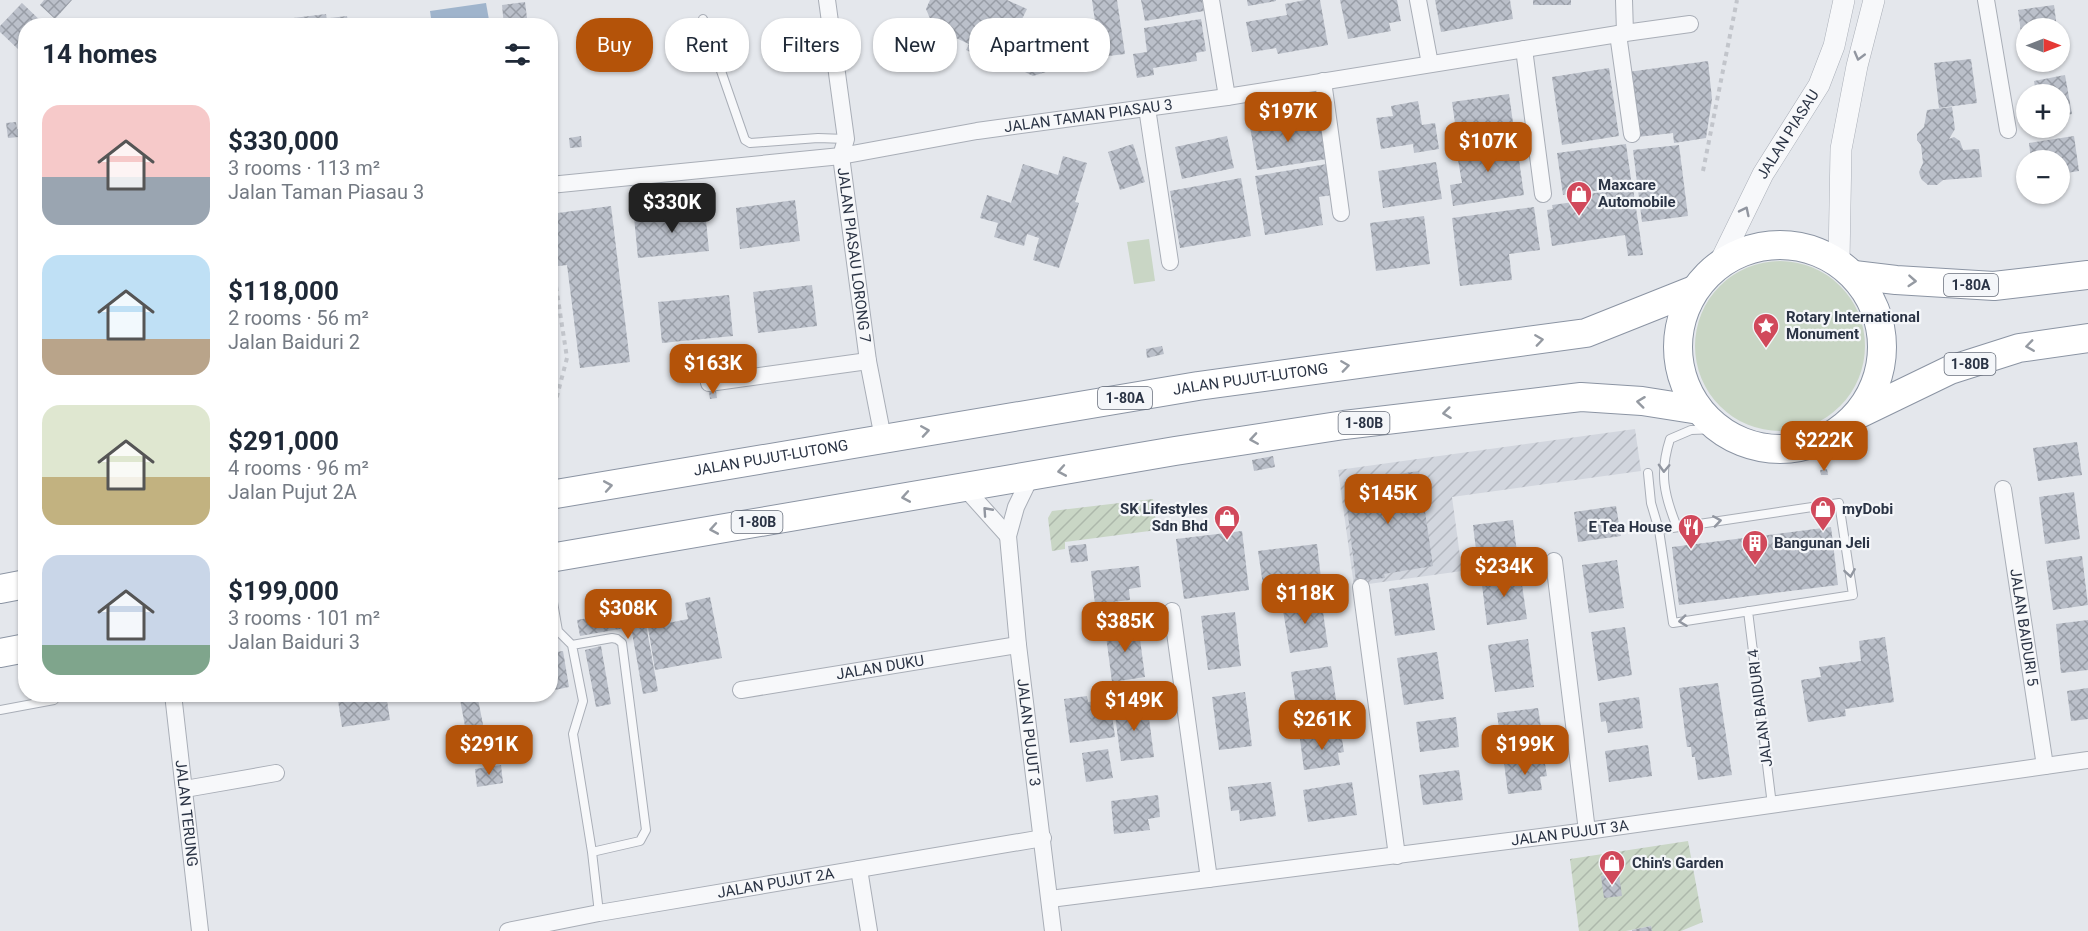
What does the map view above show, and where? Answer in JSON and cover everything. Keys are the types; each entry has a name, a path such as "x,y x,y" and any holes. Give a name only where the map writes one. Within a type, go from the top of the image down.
{"highway":[{"path":"1800,245 1847,268 1875,306 1884,343 1878,381 1859,414 1835,435 1806,447 1774,450 1743,443 1708,420 1684,382 1678,351 1681,319 1694,290 1719,264 1757,246 1800,245"},
{"name":"1-80A","path":"1847,268 1896,280 1995,286 2088,275"},
{"name":"JALAN PUJUT-LUTONG","path":"558,494 1198,386 1586,333 1694,290"},
{"name":"1-80B","path":"1859,414 1950,370 2019,348 2088,338"},
{"name":"1-80B","path":"558,557 1344,425 1581,397 1641,401 1708,420"},
{"path":"0,589 18,586"},
{"path":"0,653 18,650"}],"street":[{"name":"JALAN PIASAU LORONG 7","path":"827,0 846,139 841,156 868,361 883,438"},
{"path":"1211,0 1227,97"},
{"path":"1418,0 1430,64"},
{"path":"1624,0 1622,33 1632,134"},
{"name":"JALAN PIASAU","path":"1719,264 1763,174 1820,85 1834,46 1844,0"},
{"path":"1847,268 1841,149 1857,66 1875,0"},
{"path":"1986,0 2008,130"},
{"name":"JALAN TAMAN PIASAU 3","path":"558,184 841,156 977,131 1227,97 1690,24"},
{"path":"1524,49 1543,194"},
{"path":"1323,81 1341,213"},
{"path":"1147,108 1170,262"},
{"path":"709,383 868,361"},
{"name":"JALAN PUJUT 3","path":"1031,476 1016,507 1008,536 1018,645 1053,931"},
{"path":"964,487 1008,536"},
{"name":"JALAN BAIDURI 5","path":"2002,489 2044,766"},
{"path":"1554,561 1587,831"},
{"path":"1361,587 1397,856"},
{"path":"1172,611 1209,879"},
{"name":"JALAN DUKU","path":"741,690 1018,645"},
{"name":"JALAN TERUNG","path":"174,702 200,931"},
{"name":"JALAN PUJUT 3A","path":"1050,899 1587,831 2088,760"},
{"path":"185,789 276,773"},
{"name":"JALAN PUJUT 2A","path":"508,931 599,913 1043,838"},
{"path":"859,869 869,931"}],"lane":[{"path":"721,72 744,140 750,143 818,138 846,139"},
{"path":"1677,527 1667,503 1663,478 1664,459 1670,439 1708,420"},
{"path":"1648,473 1651,503 1659,530 1673,623 1853,595 1839,503 1659,530"},
{"name":"JALAN BAIDURI 4","path":"1748,611 1772,805"},
{"path":"558,631 572,645 583,702 573,734 592,852 599,913"},
{"path":"572,645 612,638 622,643 646,830 640,841 592,852"},
{"path":"0,710 43,702"}],"path":[{"path":"1703,171 1737,0"},
{"path":"558,299 567,358 558,392"}],"shaded area":[{"path":"1635,429 1641,471 1452,497 1462,571 1354,586 1338,470"}],"green space":[{"path":"1149,239 1155,281 1134,284 1127,242"},
{"path":"1780,261 1812,268 1827,275 1840,286 1851,299 1858,314 1865,346 1858,378 1851,393 1840,406 1827,417 1812,424 1780,431 1748,424 1733,417 1720,406 1709,393 1702,378 1695,346 1702,314 1709,299 1720,286 1733,275 1748,268"},
{"path":"1153,499 1157,530 1065,542 1065,549 1052,551 1048,518 1052,511"},
{"path":"1688,841 1703,922 1681,931 1652,931 1651,926 1626,931 1579,931 1570,859"}],"water":[{"path":"486,3 489,18 431,18 430,11"}],"building":[{"path":"44,0 72,0 56,18 40,5"},
{"path":"930,0 1007,0 1027,9 1022,18 969,18 969,44 957,39 957,18 930,18 926,9"},
{"path":"1092,0 1117,0 1125,54 1110,56 1110,18 1095,18"},
{"path":"1141,0 1202,0 1204,11 1145,21"},
{"path":"1247,0 1276,0 1276,1 1248,6"},
{"path":"1320,0 1328,45 1278,54 1276,48 1252,52 1246,22 1287,15 1285,4"},
{"path":"1340,0 1397,0 1401,21 1389,23 1391,31 1348,39"},
{"path":"1435,0 1510,0 1513,19 1441,32"},
{"path":"1533,0 1571,0 1571,5 1533,5"},
{"path":"525,2 527,18 503,18 502,5"},
{"path":"22,3 38,18 18,18 18,49 0,32 0,26"},
{"path":"2054,5 2056,18 2019,18 2018,10"},
{"path":"326,14 327,18 293,18"},
{"path":"1201,19 1206,51 1196,53 1197,61 1153,68 1154,75 1137,78 1133,54 1147,52 1144,28"},
{"path":"1971,59 1977,103 1939,108 1934,63"},
{"path":"1708,61 1712,99 1706,138 1674,143 1673,133 1637,137 1628,72"},
{"path":"1609,68 1619,136 1562,145 1552,77"},
{"path":"1025,72 1046,72 1033,76"},
{"path":"2065,75 2067,84 2034,84 2034,81"},
{"path":"1509,94 1515,137 1458,144 1452,102"},
{"path":"1418,101 1422,125 1435,123 1439,149 1414,153 1413,144 1381,149 1376,118 1393,116 1391,106"},
{"path":"1952,107 1955,129 1949,139 1954,137 1960,141 1963,150 1979,149 1982,177 1943,180 1937,185 1928,185 1922,180 1919,172 1923,163 1917,134 1924,127 1927,110"},
{"path":"1320,115 1327,159 1257,170 1250,126"},
{"path":"16,122 18,137 8,138 6,123"},
{"path":"581,136 582,147 570,148 569,138"},
{"path":"1227,136 1234,168 1182,179 1175,147"},
{"path":"2074,136 2079,171 2070,172 2070,150 2030,150 2029,143"},
{"path":"1516,139 1524,195 1453,206 1450,185 1462,183 1456,148"},
{"path":"1133,144 1145,182 1120,190 1108,152"},
{"path":"1626,144 1632,186 1563,195 1557,153"},
{"path":"1679,145 1688,216 1642,222 1633,150"},
{"path":"1063,156 1087,163 1075,202 1079,203 1059,268 1033,260 1039,238 1027,234 1024,246 994,237 998,223 980,218 987,195 1011,203 1023,164 1058,175"},
{"path":"1436,162 1442,199 1383,208 1378,171"},
{"path":"1327,164 1332,195 1319,197 1323,225 1265,235 1255,176"},
{"path":"1241,178 1251,236 1180,248 1170,191"},
{"path":"1633,188 1643,255 1628,256 1625,235 1552,246 1547,210 1553,209 1552,205 1588,200 1588,194"},
{"path":"795,200 800,241 740,249 736,208"},
{"path":"611,206 630,362 580,368 567,265 558,266 558,213"},
{"path":"1534,207 1540,250 1509,254 1512,280 1460,286 1452,218"},
{"path":"705,210 709,251 638,258 634,217"},
{"path":"1424,216 1430,264 1376,271 1370,223"},
{"path":"812,285 817,326 758,333 753,292"},
{"path":"729,295 733,336 662,343 658,302"},
{"path":"1162,346 1164,354 1147,358 1146,349"},
{"path":"716,391 717,398 710,399 709,392"},
{"path":"2077,442 2082,475 2038,481 2033,448"},
{"path":"1273,456 1275,467 1254,471 1252,460"},
{"path":"1827,469 1828,475 1821,475 1820,470"},
{"path":"1419,471 1433,566 1384,574 1385,578 1356,581 1344,482"},
{"path":"2074,492 2080,539 2045,544 2039,497"},
{"path":"1616,506 1621,536 1578,542 1574,512"},
{"path":"1513,520 1517,553 1477,558 1473,525"},
{"name":"Bangunan Jeli","path":"1831,527 1838,585 1679,605 1672,547"},
{"path":"1242,531 1249,590 1184,599 1176,539"},
{"path":"1086,544 1088,561 1071,563 1068,546"},
{"path":"1317,544 1321,578 1263,585 1258,551"},
{"path":"2082,556 2088,605 2053,610 2046,561"},
{"path":"1617,560 1624,608 1589,613 1582,565"},
{"path":"1139,566 1141,587 1129,589 1130,600 1095,604 1091,571"},
{"path":"1520,571 1527,619 1487,625 1481,577"},
{"path":"1428,583 1435,630 1395,636 1389,589"},
{"path":"710,597 722,658 655,670 648,627 688,619 685,603"},
{"path":"1321,598 1328,647 1290,653 1282,604"},
{"path":"643,608 658,691 643,694 631,627 580,636 577,620"},
{"path":"1235,612 1241,666 1208,670 1201,616"},
{"path":"2088,620 2088,670 2061,673 2056,624"},
{"path":"1138,624 1145,677 1112,682 1105,628"},
{"path":"1625,627 1632,675 1598,681 1591,632"},
{"path":"1885,637 1894,702 1845,709 1846,716 1808,722 1801,680 1821,677 1819,667 1861,661 1859,641"},
{"path":"1528,639 1534,687 1495,692 1488,645"},
{"path":"601,646 611,704 596,707 585,650"},
{"path":"563,651 569,687 558,689 558,652"},
{"path":"1437,652 1444,699 1404,705 1397,658"},
{"path":"1331,666 1338,713 1298,719 1291,672"},
{"path":"1718,683 1732,775 1698,780 1695,757 1692,757 1691,747 1687,747 1679,688"},
{"path":"2088,688 2088,719 2071,721 2067,691"},
{"path":"1245,692 1252,746 1219,750 1212,697"},
{"path":"1087,696 1088,702 1110,699 1115,737 1070,743 1064,699"},
{"path":"1639,697 1643,728 1608,733 1606,721 1601,722 1599,703"},
{"path":"338,702 387,702 390,720 342,727"},
{"path":"460,702 479,702 488,750 470,753"},
{"path":"1147,703 1154,757 1121,761 1114,707"},
{"path":"1538,708 1541,727 1535,728 1536,739 1501,744 1497,713"},
{"path":"1456,717 1459,747 1420,752 1416,722"},
{"path":"1341,733 1344,752 1338,753 1340,765 1304,770 1300,739"},
{"path":"1648,745 1652,776 1609,782 1605,751"},
{"path":"1108,749 1113,778 1086,782 1082,753"},
{"path":"1544,758 1547,776 1540,777 1542,790 1508,794 1504,763"},
{"path":"501,765 503,783 477,787 475,769"},
{"path":"1459,770 1463,800 1423,805 1419,775"},
{"path":"1271,782 1276,816 1240,821 1239,810 1231,811 1228,787"},
{"path":"1352,782 1357,815 1308,822 1303,790"},
{"path":"1158,795 1160,817 1148,819 1150,830 1114,834 1111,801"},
{"name":"Chin's Garden","path":"1619,874 1622,896 1604,898 1601,876"},
{"path":"1651,926 1652,931 1632,931 1632,930"}],"place":[{"name":"Maxcare Automobile","path":"1579,217"},
{"name":"Rotary International Monument","path":"1766,349"},
{"name":"myDobi","path":"1823,532"},
{"name":"SK Lifestyles Sdn Bhd","path":"1227,541"},
{"name":"E Tea House","path":"1691,550"},
{"name":"Bangunan Jeli","path":"1755,566"},
{"name":"Chin's Garden","path":"1612,886"}]}
